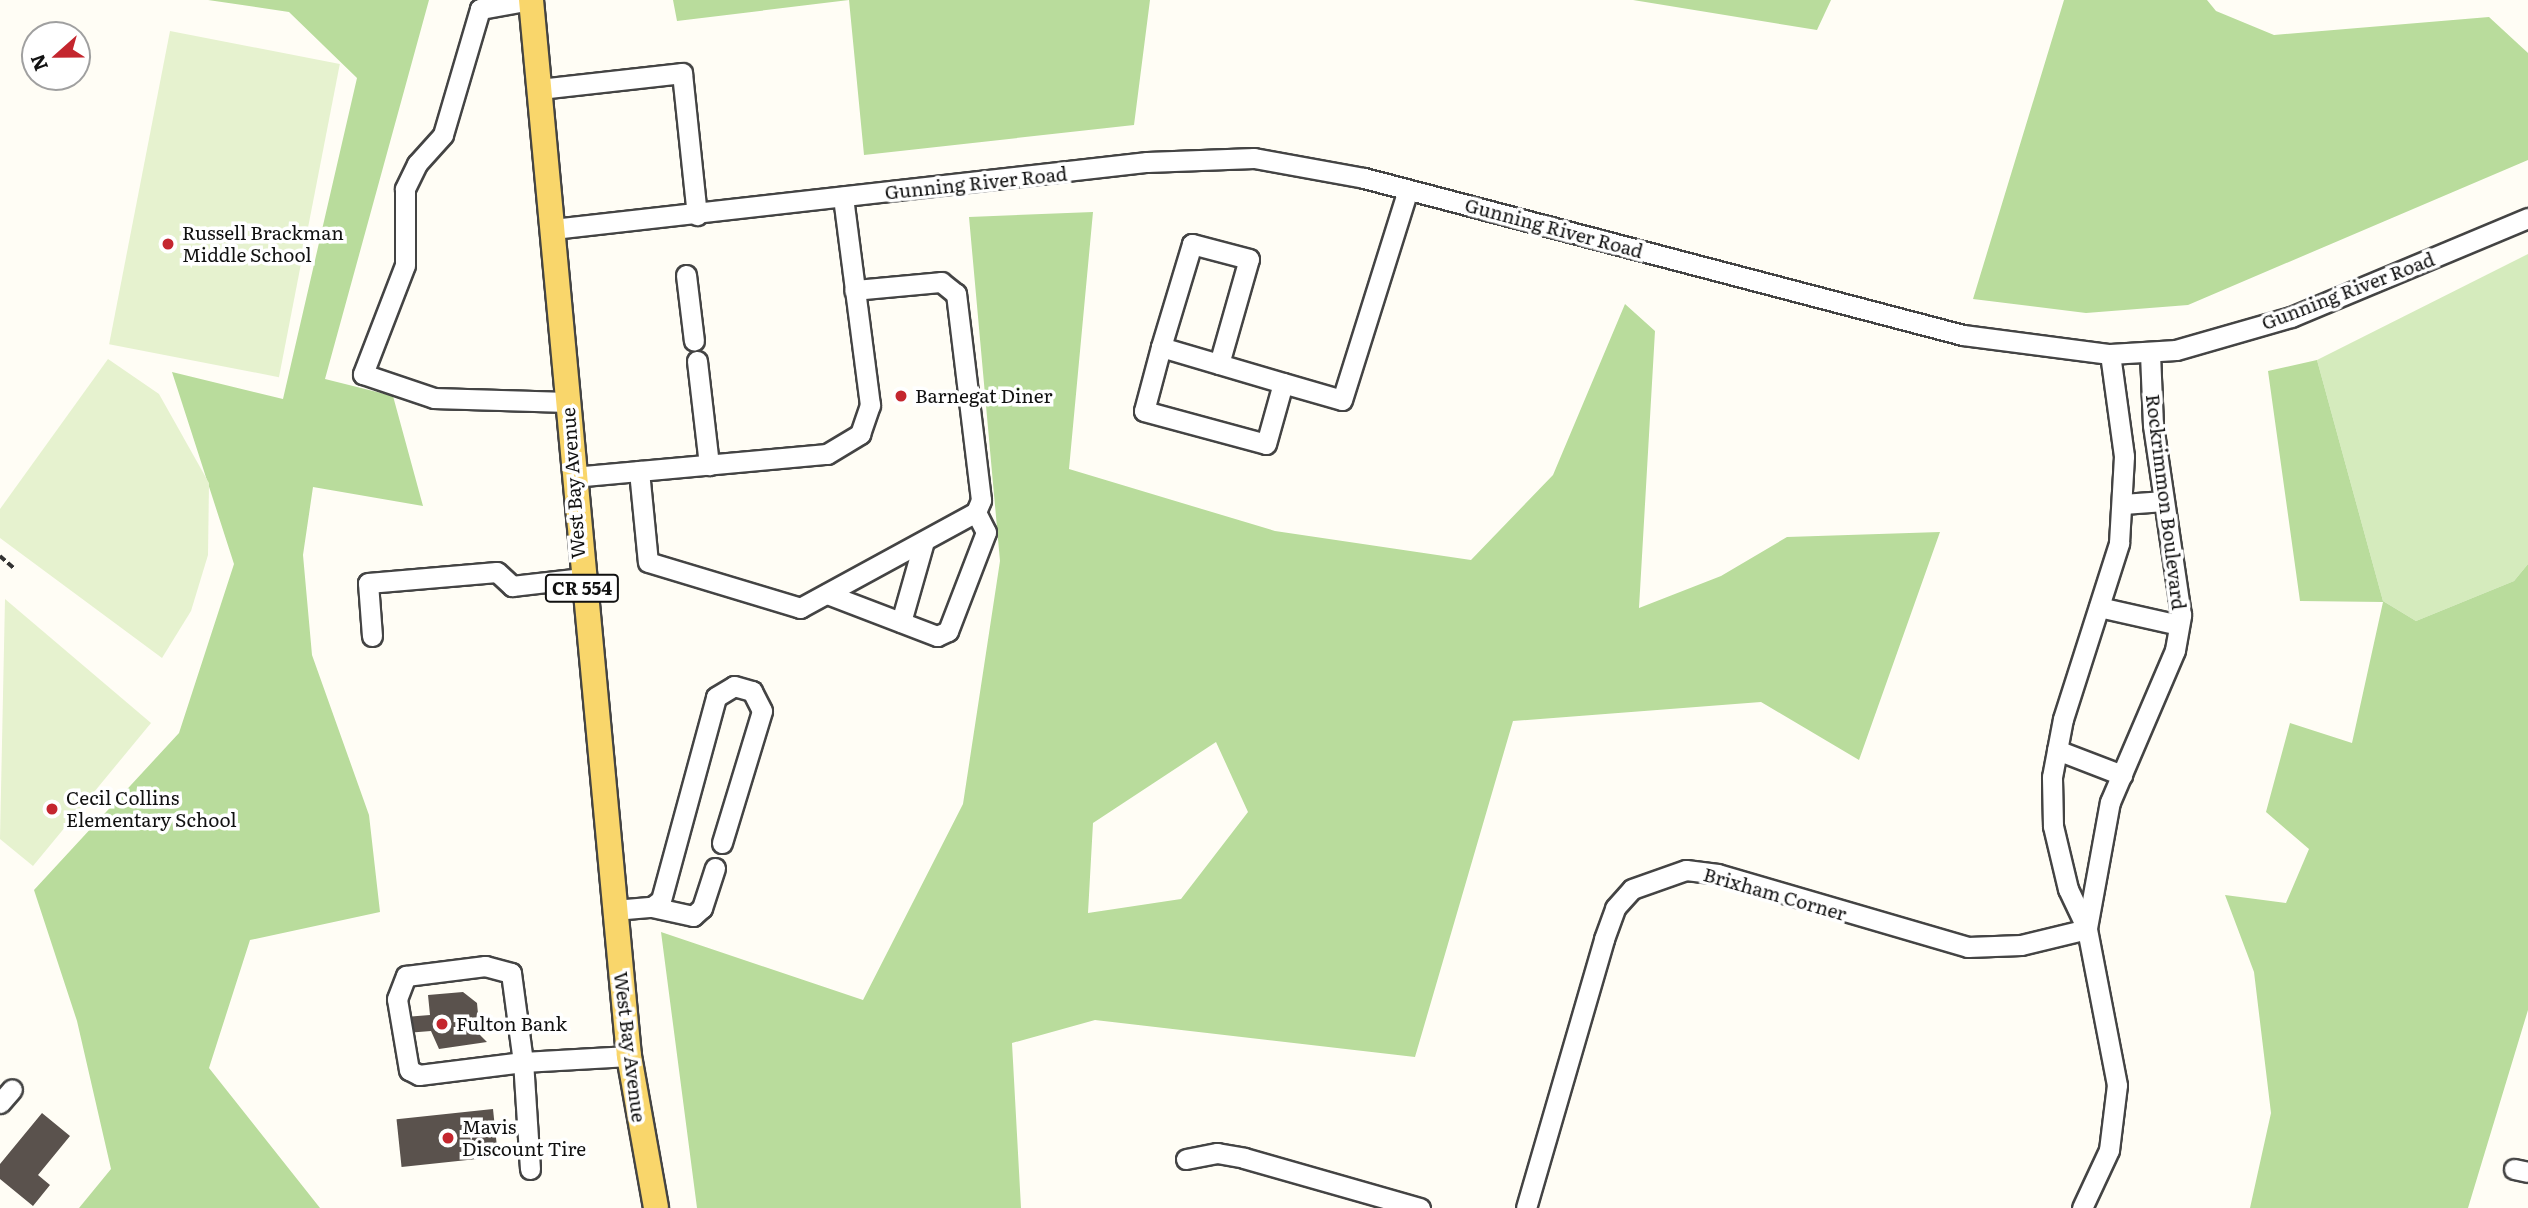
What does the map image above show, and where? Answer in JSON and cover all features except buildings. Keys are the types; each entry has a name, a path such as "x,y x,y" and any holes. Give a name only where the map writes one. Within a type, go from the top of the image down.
{"main road":[{"name":"West Bay Avenue","path":"531,0 554,229 581,578 629,1056 656,1208"},
{"name":"West Bay Avenue","path":"645,1208 648,1173"}],"street":[{"path":"531,0 480,9 443,135 417,164 405,189 405,265 363,374 434,398 567,402"},
{"path":"540,89 682,73 697,215"},
{"name":"Gunning River Road","path":"554,229 1211,157 1284,161 1408,190 1963,335 2110,354 2150,352 2291,317 2528,218"},
{"path":"1161,347 1342,400 1408,190"},
{"path":"573,477 827,454 859,434 870,405 843,197"},
{"path":"1220,364 1249,259 1192,244 1144,411 1266,444 1283,383"},
{"path":"686,275 709,465"},
{"path":"639,471 648,562 800,608 976,512 981,500 957,294 941,282 854,290"},
{"name":"Rockrimmon Boulevard","path":"2087,929 2095,858 2122,775 2175,650 2179,625 2150,352"},
{"name":"Rockrimmon Boulevard","path":"2082,1208 2109,1150 2117,1085 2087,929 2068,889 2053,826 2057,750 2099,607 2123,504 2124,457 2110,354"},
{"path":"2123,504 2164,501"},
{"path":"827,594 937,636 948,631 986,532 976,512"},
{"path":"901,622 924,541"},
{"path":"372,636 368,583 497,572 512,586 581,578"},
{"path":"2099,607 2179,625"},
{"path":"652,907 664,890 716,697 734,686 752,691 762,710 722,843"},
{"path":"2057,750 2122,775"},
{"path":"614,910 652,907 693,916 702,908 715,868"},
{"name":"Brixham Corner","path":"1526,1208 1604,939 1615,908 1632,889 1686,870 1718,874 1968,947 2021,944 2087,929"},
{"path":"530,1169 523,1062 516,983 504,969 406,976 397,999 402,1058 419,1075 523,1062 629,1056"},
{"path":"1186,1159 1217,1153 1244,1158 1420,1208"}],"path":[{"path":"0,556 14,568"}],"green space":[{"path":"208,0 429,0 325,379 393,396 423,506 313,487 303,555 312,655 369,815 380,912 250,940 209,1068 320,1208 79,1208 111,1169 77,1021 34,890 179,733 234,564 172,372 283,399 357,78 289,12"},
{"path":"673,0 849,0 677,21"},
{"path":"849,0 1150,0 1134,125 864,155"},
{"path":"1633,0 1831,0 1817,30"},
{"path":"2064,0 2207,0 2216,11 2274,35 2489,17 2528,53 2528,160 2188,305 2086,313 1973,299"},
{"path":"170,31 340,64 279,377 109,344"},
{"path":"1093,212 1069,469 1275,531 1471,560 1553,475 1625,304 1655,331 1639,608 1721,576 1787,537 1940,532 1859,760 1761,702 1513,721 1415,1057 1095,1020 1012,1043 1021,1208 697,1208 661,932 863,1000 963,804 1000,561 969,217","holes":["1216,742 1248,812 1181,899 1088,913 1093,823"]},
{"path":"2528,254 2528,564 2514,581 2416,621 2383,601 2317,360"},
{"path":"108,359 159,394 209,483 208,555 191,611 162,658 0,538 0,509"},
{"path":"2317,360 2383,601 2416,621 2514,581 2528,564 2528,1010 2468,1208 2250,1208 2271,1113 2254,972 2225,895 2286,903 2309,849 2266,812 2290,723 2352,743 2383,602 2300,601 2268,371"},
{"path":"5,599 151,723 33,866 0,839"}],"place":[{"name":"Russell Brackman Middle School","path":"168,244"},
{"name":"Barnegat Diner","path":"901,396"},
{"name":"Cecil Collins Elementary School","path":"52,809"},
{"name":"Fulton Bank","path":"442,1024"},
{"name":"Mavis Discount Tire","path":"448,1138"}]}
